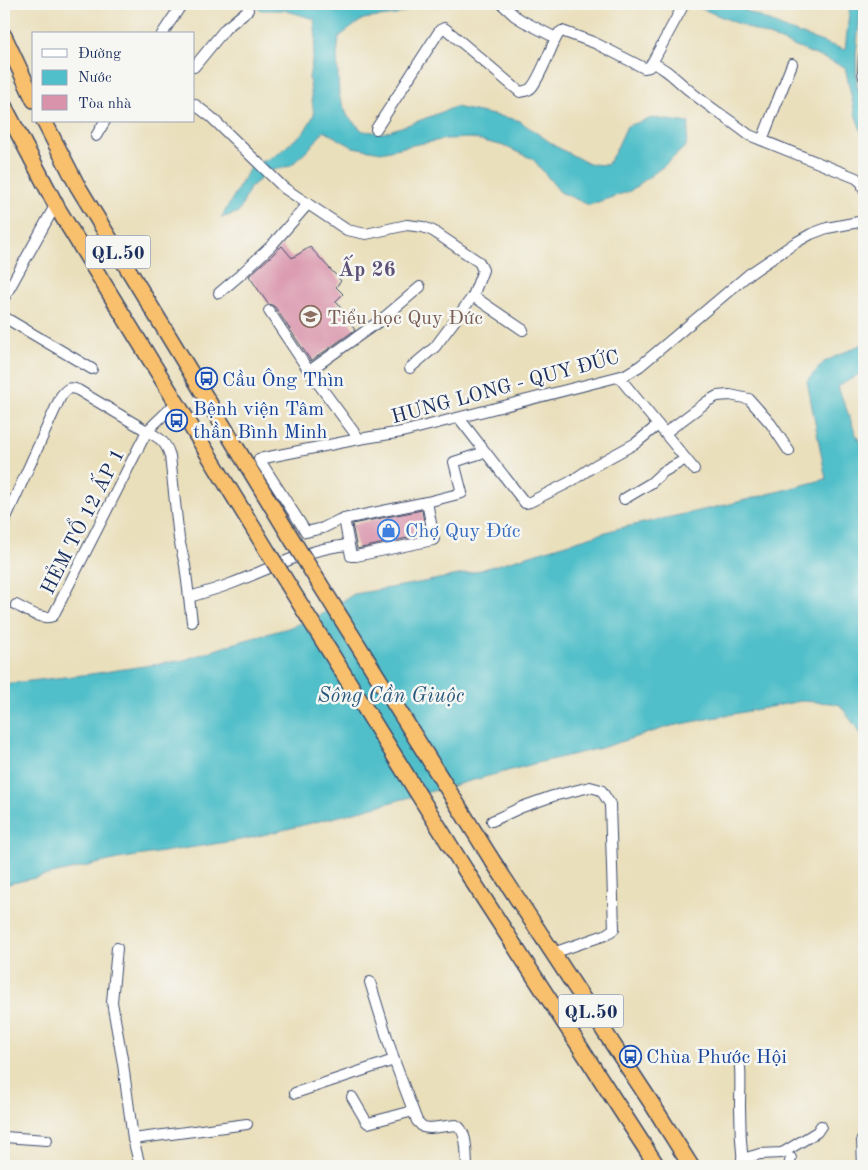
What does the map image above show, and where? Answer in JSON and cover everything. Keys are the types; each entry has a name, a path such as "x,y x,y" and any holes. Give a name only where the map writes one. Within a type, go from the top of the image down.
{"highway":[{"path":"4,36 32,96"},
{"name":"QL.50","path":"4,106 56,204 270,556 466,871 657,1166"},
{"name":"QL.50","path":"45,122 77,185 293,541 490,857 691,1166"}],"street":[{"path":"163,32 182,4"},
{"path":"502,4 515,16 556,38"},
{"path":"376,129 440,30 444,28 520,92 526,91 536,81 558,33 562,30 595,43 644,68 649,66 684,4"},
{"path":"195,67 226,28 248,10"},
{"path":"864,56 864,77"},
{"path":"652,63 667,70 690,91 749,136 856,178 862,183 864,190"},
{"path":"762,140 792,64"},
{"path":"195,105 211,117 284,188 348,230 366,234 407,225 423,227 433,231 479,262 483,270 473,296 435,347 410,368"},
{"path":"96,136 104,122"},
{"path":"4,298 56,204"},
{"path":"219,293 272,245 308,204"},
{"name":"HƯNG LONG - QUY ĐỨC","path":"344,518 323,528 306,532 259,459 402,432 618,377 640,366 748,275 794,243 826,228 864,220"},
{"path":"309,371 381,320 420,287"},
{"path":"473,296 523,330"},
{"path":"269,311 309,371 359,439"},
{"path":"4,317 92,369"},
{"path":"618,377 694,469"},
{"path":"4,522 61,396 66,389 78,390 164,442 168,449 192,622"},
{"path":"459,418 525,503 570,482 594,466 717,396 730,395 749,399 771,424 789,451"},
{"path":"147,431 176,403"},
{"name":"HẺM TỔ 12 ẤP 1","path":"16,605 42,617 48,618 53,616 147,431"},
{"path":"427,502 433,540 353,557 350,556 344,518 427,502 462,493 454,462 485,452"},
{"path":"624,499 651,483 663,472 686,459"},
{"path":"189,597 228,585 290,559 321,549 348,545"},
{"path":"492,821 522,806 590,787 601,790 610,804 614,929 605,935 553,954"},
{"path":"117,948 112,1002 133,1139 140,1166"},
{"path":"370,982 394,1060 417,1121 423,1127 430,1128 458,1126 464,1134 467,1166"},
{"path":"295,1093 394,1060"},
{"path":"740,1067 743,1163 760,1154 784,1152 816,1132 821,1126"},
{"path":"352,1098 368,1123 413,1111"},
{"path":"133,1139 247,1124"},
{"path":"4,1136 47,1140"},
{"path":"862,1139 863,1166"}],"water":[{"path":"305,4 314,8 338,12 355,4 423,4 396,15 363,19 339,37 337,56 339,96 348,117 363,131 383,133 455,107 518,120 557,147 589,164 607,165 627,126 653,118 689,123 686,146 665,165 630,191 589,205 560,192 533,159 504,146 471,138 447,139 381,152 353,147 324,131 307,151 290,166 269,171 250,188 239,212 221,218 251,166 275,156 304,132 314,115 309,78 316,38 314,19 284,10 261,10 252,5"},
{"path":"690,4 732,4 786,29 845,50 850,4 861,4 856,54 857,85 864,110 864,140 855,113 845,67"},
{"name":"Sông Cần Giuộc","path":"864,343 864,371 838,387 864,451 864,738 840,705 801,701 671,726 601,748 246,839 118,859 4,885 4,684 91,674 184,660 288,628 319,616 354,594 474,572 616,529 730,504 826,479 807,381 824,362"}],"building":[{"name":"Tiểu học Quy Đức","path":"282,246 292,258 310,247 341,281 336,287 343,294 336,301 355,330 311,361 275,307 268,304 249,276"},
{"name":"Chợ Quy Đức","path":"422,510 426,534 357,549 352,524"}],"place":[{"name":"Tiểu học Quy Đức","path":"311,317"},
{"name":"Cầu Ông Thìn","path":"206,379"},
{"name":"Bệnh viện Tâm thần Bình Minh","path":"177,420"},
{"name":"Chợ Quy Đức","path":"389,530"},
{"name":"Chùa Phước Hội","path":"630,1056"}],"district":[{"name":"Ấp 26","path":"367,269"}]}
